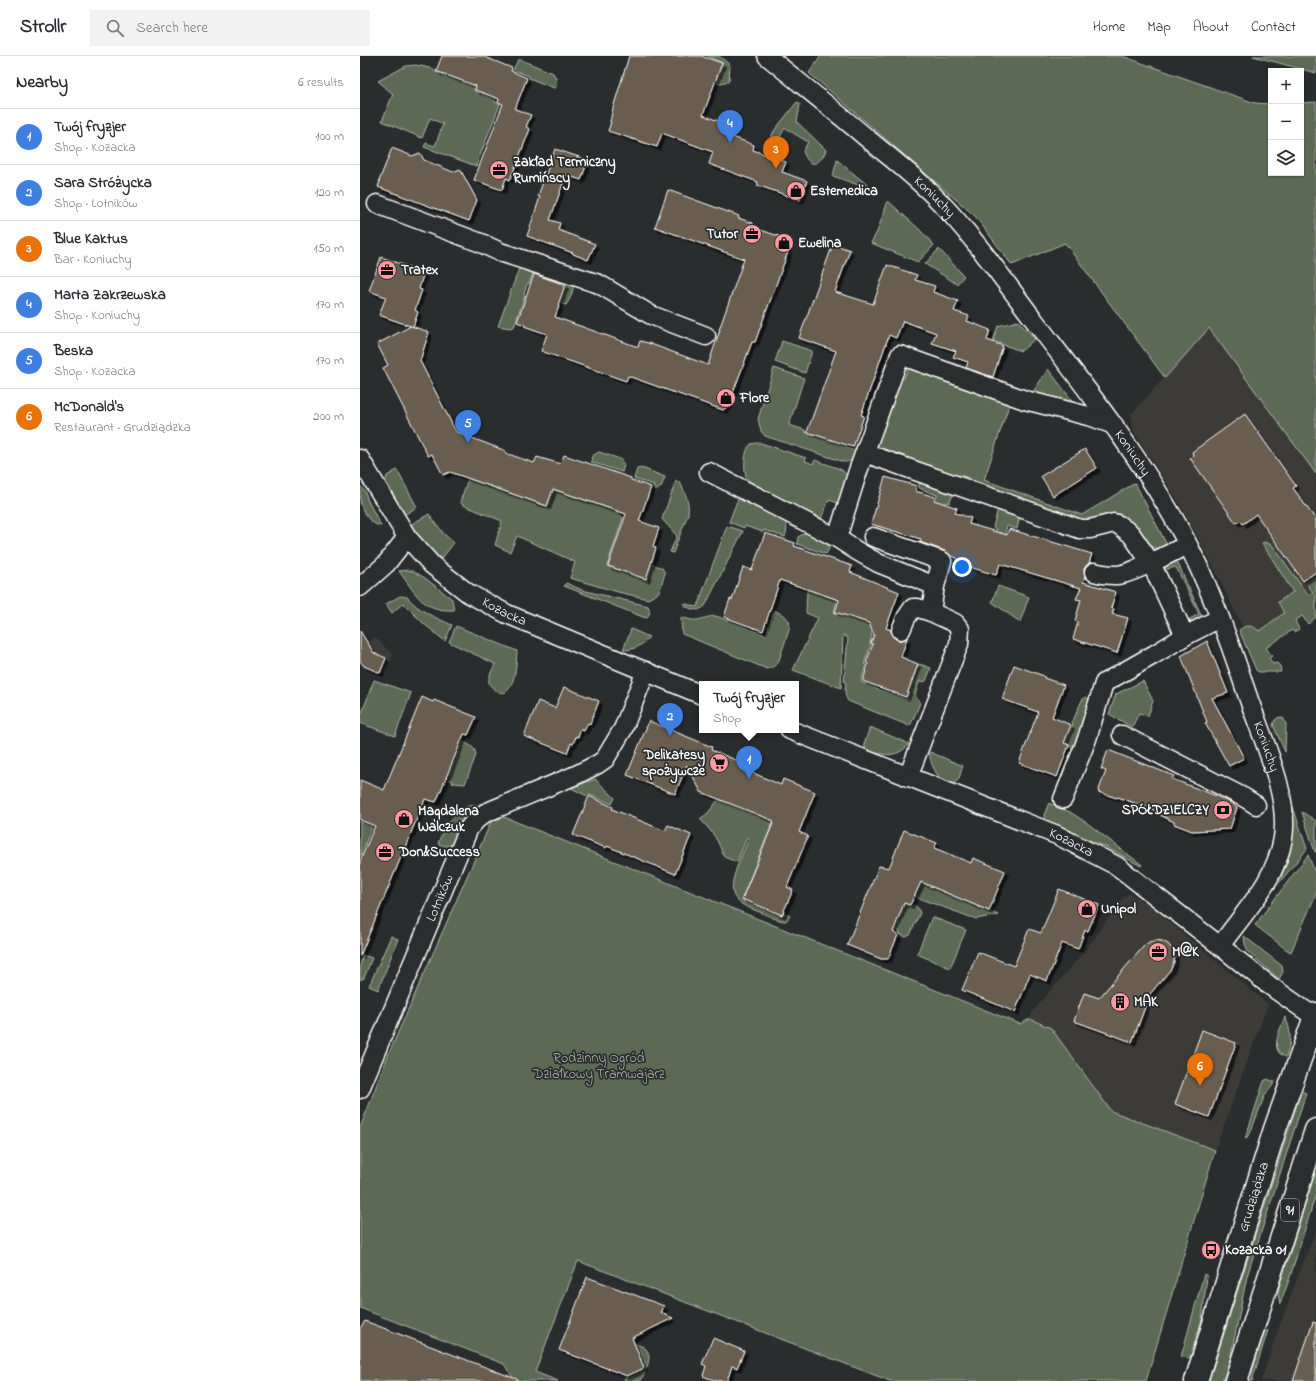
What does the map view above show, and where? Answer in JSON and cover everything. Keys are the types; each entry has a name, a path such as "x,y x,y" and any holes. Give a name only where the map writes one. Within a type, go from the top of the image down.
{"main road":[{"name":"Grudziądzka","path":"1196,1381 1275,1130 1316,1016"},
{"name":"91","path":"1236,1381 1316,1130"}],"street":[{"name":"Koniuchy","path":"767,56 898,163 937,199 974,240 1114,425 1149,479 1187,545 1220,618 1245,686 1278,785 1283,808 1283,840 1278,856 1266,883 1220,946"},
{"path":"377,204 481,243 500,252 599,284 651,315 706,336"},
{"path":"837,538 900,354 1025,400 1092,417 1114,425"},
{"path":"865,453 1080,529 1090,529 1114,523 1119,524 1131,534 1151,563 1185,636"},
{"name":"Kozacka","path":"360,459 407,537 432,565 468,593 521,620 699,694"},
{"path":"709,472 837,538 878,563 935,586"},
{"path":"360,587 386,564 407,537"},
{"path":"873,537 948,563 935,586 931,612"},
{"path":"1094,572 1108,575 1125,575 1187,545"},
{"path":"901,630 906,618 913,608 918,608 955,623 960,629 961,636 908,777"},
{"path":"1063,799 1087,739 1104,683 1185,636 1220,618"},
{"name":"Lotników","path":"360,1089 468,828 485,813 576,775 601,762 618,739 633,706 646,671"},
{"name":"Kozacka","path":"798,733 1057,835 1117,866 1269,985 1316,1016"},
{"path":"1122,735 1256,805"}],"shaded area":[{"path":"1209,327 1316,474 1316,597 1250,642 1211,562 1178,501 1134,432 1131,415"},
{"path":"375,637 393,655 385,675 364,666 360,661 360,648"},
{"path":"1130,893 1149,905 1268,1004 1215,1150 1111,1111 1051,1028 1030,1019 1032,1012 1084,952 1120,901"},
{"path":"1316,1230 1316,1381 1261,1381 1279,1327"}],"green space":[{"path":"707,56 719,56 730,65 729,81 717,84 723,63"},
{"path":"821,56 1122,56 1255,103 1268,104 1268,176 1304,176 1304,103 1316,102 1316,474 1209,328 1165,378 1065,243 1012,265 975,216 809,73"},
{"path":"1253,56 1316,57 1316,73 1304,70 1304,68 1297,68"},
{"path":"518,60 553,73 556,78 556,87 554,88 513,70"},
{"path":"416,65 434,69 434,71 455,80 456,78 460,79 459,82 474,87 474,91 495,100 495,102 500,104 476,166 424,147 426,143 435,146 443,124 430,118 422,138 382,121 393,94 378,81 406,66"},
{"path":"797,102 800,104 797,122 826,150 818,162 811,163 805,157 803,151 808,142 785,128 776,144 770,144 769,141 774,131"},
{"path":"837,160 871,188 872,190 833,176"},
{"path":"888,201 934,245 918,262 871,243 877,232"},
{"path":"939,249 964,276 957,284 925,264"},
{"path":"520,266 573,284 571,295 566,305 561,304 567,284 533,273 529,284 527,284 525,295 514,327 510,328 498,326"},
{"path":"1018,321 1035,339 1021,351 993,341 998,326"},
{"path":"782,341 812,351 805,373 775,362"},
{"path":"910,364 1010,402 984,480 1082,515 1135,483 1169,549 1160,549 1152,546 1117,517 1106,515 1090,521 1082,522 968,484 970,478 959,475 957,481 879,449 876,443 897,375 904,378"},
{"path":"774,368 804,378 789,425 853,450 861,434 864,435 857,453 852,460 844,462 765,436 761,431 758,419"},
{"path":"1048,369 1078,408 1031,395"},
{"path":"761,443 806,458 805,461 813,464 815,460 843,471 848,477 841,504 829,500 820,521 753,486 746,475 746,455 751,444"},
{"path":"599,452 620,459 624,465 622,472 591,462 592,456"},
{"path":"642,468 665,477 661,487 657,490 653,488 654,485 634,479 637,469"},
{"path":"397,470 417,507 404,515 385,483 387,476"},
{"path":"468,479 548,507 554,490 618,512 623,518 607,566 647,581 652,564 662,568 665,573 660,590 657,594 648,599 570,578 575,562 517,536 510,552 495,545 502,521 463,505 460,502"},
{"path":"919,480 954,493 949,503 946,502 944,507 935,504 937,495 919,488"},
{"path":"676,481 680,482 684,490 688,502 688,514 673,553 670,552 677,536 662,519"},
{"path":"360,486 365,491 368,501 381,526 373,523 364,512 360,500"},
{"path":"739,496 784,519 787,528 785,537 764,530 763,532 745,526 744,528 729,522"},
{"path":"998,509 1020,516 1017,529 1007,526 1004,539 994,536 996,529 993,527"},
{"path":"429,514 444,534 454,543 442,558 436,557 423,543 410,525"},
{"path":"727,526 743,531 705,606 700,609 691,609 683,603 697,607"},
{"path":"805,533 827,543 829,549 826,554 797,544 798,537"},
{"path":"1265,542 1273,546 1308,595 1313,592 1306,583 1316,575 1316,617 1308,624 1302,616 1295,621 1299,629 1294,632 1292,630 1266,648 1272,656 1269,658 1273,664 1277,663 1280,666 1281,672 1259,672 1256,670 1239,630 1249,626 1254,627 1259,631 1284,613 1278,602 1293,592 1262,543"},
{"path":"1176,559 1202,617 1189,622 1186,621 1199,614 1176,567 1163,570 1164,566"},
{"path":"399,571 413,571 425,578 452,599 454,610 435,608 421,600"},
{"path":"566,583 582,590 648,606 650,612 647,618 643,617 564,586"},
{"path":"998,586 1029,597 1020,622 992,602"},
{"path":"807,590 837,600 834,613 873,626 871,644 864,664 866,665 861,682 907,699 919,664 931,668 926,681 919,682 915,695 920,703 909,726 848,701 845,695 846,683 844,682 848,638 843,635 841,688 793,670 818,618 806,613"},
{"path":"400,596 407,597 433,617 452,625 445,641 423,623 403,603 392,613 386,604"},
{"path":"774,610 785,616 789,621 790,627 778,663 767,669 682,634 681,617 696,620 716,616 766,635"},
{"path":"456,626 517,651 514,677 511,686 506,692 503,693 497,691 490,685 489,678 495,664 449,642"},
{"path":"631,629 649,637 638,647 623,650"},
{"path":"374,680 411,693 395,736 360,723 360,718"},
{"path":"1143,681 1153,701 1148,716 1139,713 1132,727 1109,714 1116,694"},
{"path":"1086,697 1090,700 1076,749 1070,747 1071,745 1066,743 1073,724 1072,723 1082,700"},
{"path":"1279,717 1283,718 1286,723 1285,752 1273,725 1275,720"},
{"path":"870,727 909,744 904,749 894,754 883,754 866,750 864,744"},
{"path":"463,742 473,748 476,755 465,784 452,783 453,781 448,779"},
{"path":"930,752 963,766 957,781 952,784 947,784 938,776 930,757"},
{"path":"595,779 615,798 612,804 588,794 587,796 571,788"},
{"path":"1290,798 1307,849 1270,894 1276,886 1287,863 1291,845 1292,817"},
{"path":"718,800 759,817 762,813 774,819 742,898 744,902 779,916 784,913 790,916 786,921 775,919 747,907 738,901 734,896 732,890 734,875 749,838 747,837 737,862 724,857 715,836 700,819 708,813"},
{"path":"1049,803 1070,812 1087,823 1142,865 1141,866 1106,847 1045,823 1044,815"},
{"path":"471,805 476,805 476,808 467,816 453,846 438,844 446,826 454,815"},
{"path":"1302,812 1316,821 1316,852 1315,852"},
{"name":"Rodzinny Ogród Działkowy Tramwajarz","path":"504,817 1020,1024 1030,1019 1051,1028 1111,1111 1215,1150 1146,1381 890,1381 578,1261 535,1372 558,1381 515,1381 504,1364 360,1308 360,1128 389,1053 491,822"},
{"path":"360,822 372,827 360,857"},
{"path":"1308,855 1316,875 1316,894 1291,952 1255,925"},
{"path":"916,877 928,882 928,886 998,915 976,919 915,897 916,895 910,893"},
{"path":"905,905 911,907 913,905 917,907 920,913 910,935 906,937 899,934 900,932 896,930"},
{"path":"932,917 966,930 950,968 917,954"},
{"path":"391,936 398,939 378,990 369,986"},
{"path":"1244,936 1282,966 1283,972 1279,979 1248,952"},
{"path":"363,955 372,958 364,978 360,980 360,966"},
{"path":"1285,1017 1290,1032 1289,1047 1286,1057 1281,1054 1276,1045 1278,1034"},
{"path":"1267,1079 1275,1082 1264,1097 1250,1134 1245,1139 1264,1081"},
{"path":"1301,1091 1306,1093 1247,1276 1230,1360 1222,1381 1209,1381"},
{"path":"1316,1170 1316,1194 1280,1304 1278,1294 1279,1287"},
{"path":"1204,1274 1207,1276 1202,1319 1190,1358 1181,1357"},
{"path":"1268,1330 1252,1381 1249,1381 1264,1333"},
{"path":"631,1342 645,1348 648,1353 649,1361 641,1381 624,1381 626,1377 629,1378 637,1373 640,1374 645,1362 641,1359 642,1356 639,1349 630,1346"}],"building":[{"path":"442,56 482,56 512,68 511,71 527,78 515,109 531,115 526,127 530,129 510,180 506,178 502,190 474,180 503,104 498,102 499,99 475,90 476,86 436,71"},
{"path":"629,56 701,56 722,63 703,115 726,124 722,133 754,145 753,150 786,162 782,172 807,181 800,200 757,185 758,182 709,164 713,152 662,133 657,147 608,131 613,108"},
{"path":"392,148 412,156 420,153 424,160 453,172 460,169 477,200 469,221 378,187"},
{"path":"555,149 588,160 581,180 566,175 550,220 560,223 558,230 595,244 588,260 527,236 540,197 538,196"},
{"path":"668,190 739,216 738,218 753,223 752,227 790,240 786,252 788,252 755,342 752,342 728,406 723,410 628,376 626,381 541,351 547,334 517,322 534,274 565,285 555,317 638,347 640,341 648,343 708,365 744,259 655,227"},
{"path":"833,244 850,250 835,292 873,304 887,265 917,275 915,280 935,286 933,292 958,301 954,311 969,316 967,321 990,330 987,340 1003,346 993,377 966,368 968,362 953,357 956,351 932,343 936,333 903,321 896,338 889,335 861,415 864,416 853,447 807,432 836,351 799,338"},
{"path":"381,257 424,272 419,289 422,290 415,310 418,312 413,327 379,315 386,297 369,291"},
{"path":"411,326 429,332 420,361 456,432 506,451 505,453 534,463 537,457 561,464 564,455 631,478 631,480 651,487 639,521 659,528 653,546 656,548 646,579 608,566 626,514 553,489 547,506 450,472 443,475 432,454 428,456 383,368 388,365 377,344"},
{"path":"1245,414 1296,486 1293,488 1316,520 1316,572 1303,581 1256,514 1243,524 1240,521 1236,523 1190,458 1193,455 1192,452"},
{"path":"1085,449 1097,468 1053,496 1041,476"},
{"path":"885,477 917,486 915,491 935,497 934,500 957,508 955,513 971,518 969,524 1007,535 1009,529 1092,554 1089,563 1084,569 1085,577 1083,582 1116,592 1111,608 1114,609 1112,614 1128,618 1117,653 1073,639 1078,622 1075,621 1081,600 1076,599 1081,588 1000,564 996,575 956,563 957,558 951,556 945,551 920,542 921,539 871,524"},
{"path":"765,533 795,543 794,546 852,566 850,572 899,592 886,628 891,630 892,636 897,640 907,638 901,657 918,664 906,697 863,681 868,664 866,663 873,644 871,643 874,635 869,623 835,612 839,600 780,580 763,631 724,617 730,599 732,600 743,567 752,570"},
{"path":"360,631 374,653 386,658 380,673 364,666 360,661"},
{"path":"1207,641 1228,693 1212,698 1244,758 1229,766 1205,723 1207,722 1181,656"},
{"path":"1014,665 1064,685 1052,717 1071,725 1064,743 1069,745 1057,777 1019,763 1038,712 1002,699"},
{"path":"564,687 599,701 590,724 588,723 584,731 581,729 573,744 571,743 567,753 524,736 538,701 555,708"},
{"path":"422,697 433,702 434,700 476,717 468,735 464,734 436,802 425,799 360,956 360,861 375,826 360,820 360,780 384,790"},
{"path":"649,721 712,747 711,750 746,764 744,769 781,785 783,779 815,792 799,832 808,836 787,887 793,890 782,915 742,899 774,821 701,792 687,765 675,794 627,775"},
{"path":"1108,750 1174,776 1172,779 1232,803 1237,808 1230,829 1192,831 1174,824 1174,822 1158,814 1159,812 1118,797 1117,798 1098,792 1106,771 1101,769"},
{"path":"589,796 613,807 612,809 665,831 668,825 691,835 675,874 607,846 606,848 573,835"},
{"path":"904,830 937,843 934,848 971,863 973,858 1005,871 989,911 921,882 910,905 904,903 893,932 898,935 888,959 881,959 847,945 879,866 889,868"},
{"path":"1059,889 1099,905 1088,931 1085,930 1078,949 1062,943 1047,981 1030,974 1015,1012 962,990 978,952 1014,966 1029,929 1041,933"},
{"name":"MAK","path":"1156,940 1168,944 1175,956 1174,962 1171,969 1150,994 1132,1042 1074,1021 1084,993 1099,998 1144,946 1149,942"},
{"path":"1202,1030 1236,1043 1209,1117 1175,1104"},
{"path":"587,1277 664,1306 661,1313 673,1318 632,1338 644,1368 627,1376 559,1350"},
{"path":"365,1321 519,1381 360,1381 360,1328"},
{"path":"1313,1322 1316,1323 1316,1381 1293,1381"},
{"path":"713,1338 744,1351 737,1368 732,1366 727,1381 716,1381 703,1376 706,1366 702,1364"}],"place":[{"name":"Marta Zakrzewska","path":"730,143"},
{"name":"Blue Kaktus","path":"776,169"},
{"name":"Zakład Termiczny Rumińscy","path":"499,170"},
{"name":"Estemedica","path":"796,191"},
{"name":"Tutor","path":"752,234"},
{"name":"Ewelina","path":"784,243"},
{"name":"Tratex","path":"387,270"},
{"name":"Flore","path":"726,398"},
{"name":"Beska","path":"468,443"},
{"name":"Sara Stróżycka","path":"670,736"},
{"name":"Delikatesy spożywcze","path":"719,763"},
{"name":"Twój fryzjer","path":"749,779"},
{"name":"SPÓŁDZIELCZY","path":"1223,810"},
{"name":"Magdalena Walczuk","path":"404,819"},
{"name":"Don&Success","path":"385,852"},
{"name":"Unipol","path":"1087,909"},
{"name":"M@K","path":"1158,952"},
{"name":"MAK","path":"1120,1002"},
{"name":"McDonald's","path":"1200,1086"},
{"name":"Kozacka 01","path":"1211,1250"}]}
